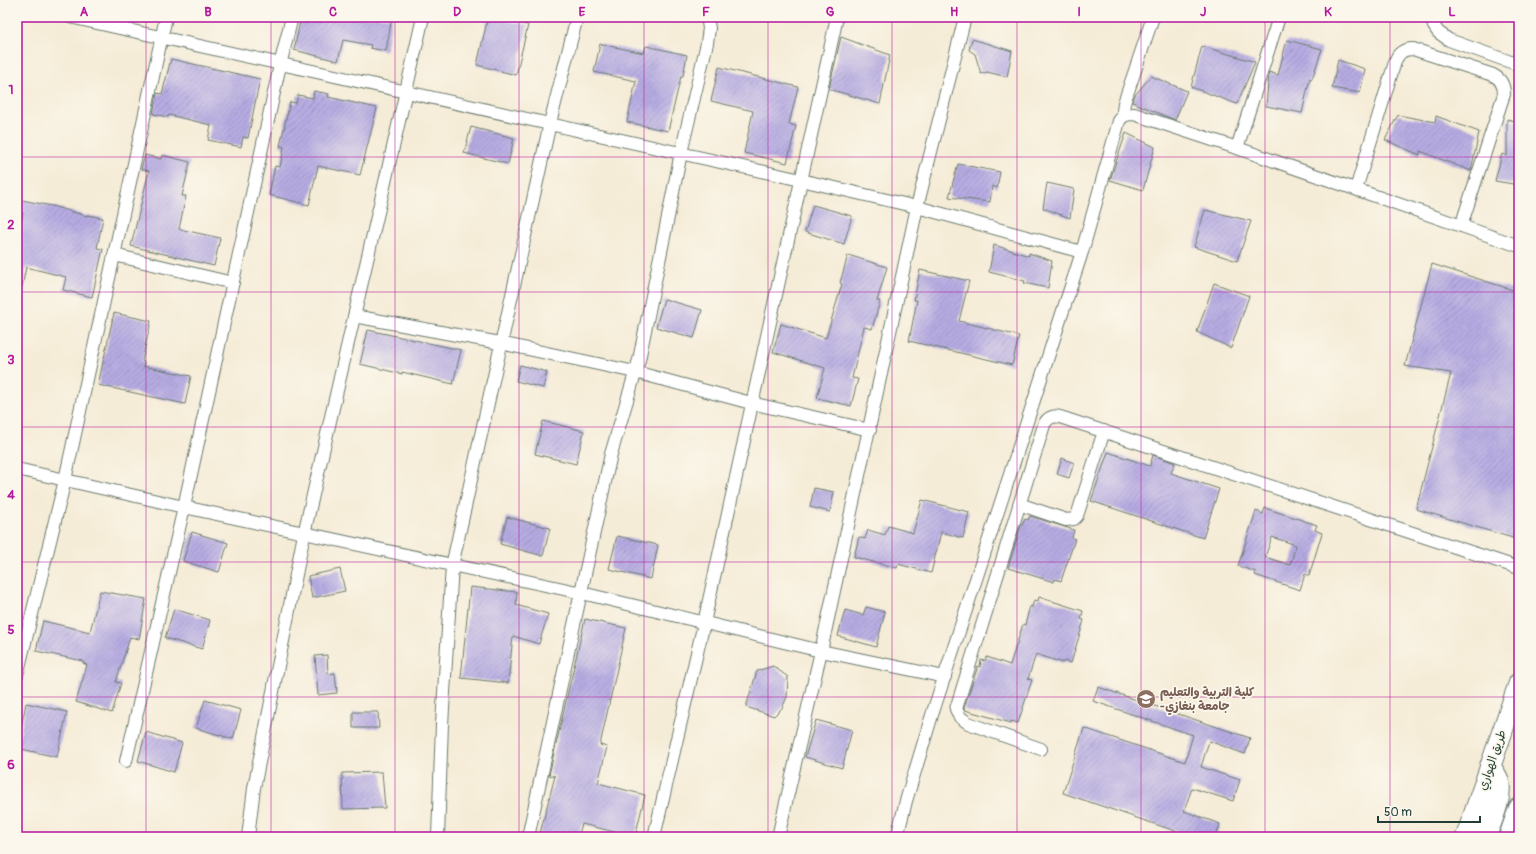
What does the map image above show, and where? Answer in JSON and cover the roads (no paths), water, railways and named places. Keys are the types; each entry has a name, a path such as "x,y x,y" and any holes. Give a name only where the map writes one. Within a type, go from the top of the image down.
{"highway":[{"name":"طريق الهواري","path":"1466,837 1519,683"},
{"path":"1486,837 1500,792 1496,774 1490,766"},
{"path":"1509,837 1519,808"}],"street":[{"path":"70,17 280,65 550,123 802,180 917,207 1082,252"},
{"path":"17,675 65,480 166,17"},
{"path":"126,761 184,508 280,65 292,17"},
{"path":"248,837 254,788 304,534 423,17"},
{"path":"438,837 442,724 452,566 500,343 550,123 577,17"},
{"path":"528,837 611,454 645,335 651,296 681,153 707,43 707,17"},
{"path":"654,837 704,623 837,17"},
{"path":"778,837 870,430 917,207 965,17"},
{"path":"1125,115 1124,103 1153,17"},
{"path":"1237,148 1279,17"},
{"path":"1431,17 1438,32 1449,40 1519,65"},
{"path":"1356,189 1394,62 1401,51 1414,49 1493,75 1501,81 1504,94 1461,226"},
{"path":"897,837 906,801 932,716 1082,252 1119,121 1125,115 1134,114 1237,148 1519,246"},
{"path":"114,255 233,283"},
{"path":"354,316 500,343 635,372 751,404 870,430"},
{"path":"1042,749 968,723 960,717 956,709 1044,425 1048,419 1056,416 1060,417 1519,568"},
{"path":"1019,504 1066,520 1074,519 1077,516 1104,431"},
{"path":"17,469 184,508 582,593 821,651 945,677"}],"place":[{"name":"كلية التربية والتعليم -جامعة بنغازي","path":"1146,699"}]}
